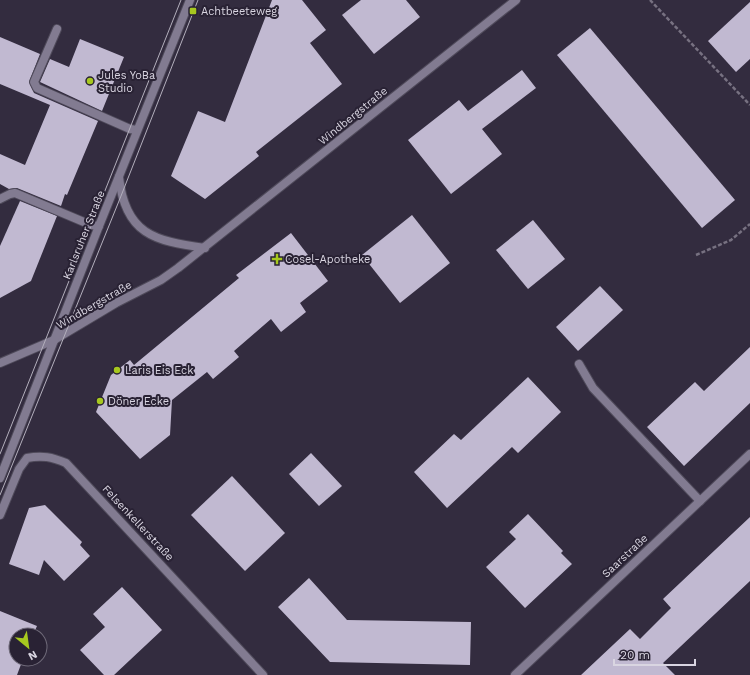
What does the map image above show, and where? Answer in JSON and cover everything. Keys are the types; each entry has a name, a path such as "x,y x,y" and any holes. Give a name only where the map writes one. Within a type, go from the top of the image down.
{"street":[{"name":"Karlsruher Straße","path":"0,478 98,226 190,0"},
{"name":"Windbergstraße","path":"0,363 54,340 116,303 162,280 205,248 516,0"},
{"path":"57,29 34,82 37,88 137,130"},
{"path":"119,177 121,196 129,216 142,230 157,239 176,244 205,248"},
{"path":"0,199 15,193 91,225 98,226"},
{"path":"579,364 593,388 700,501"},
{"name":"Saarstraße","path":"515,675 750,454"},
{"name":"Felsenkellerstraße","path":"0,515 19,469 27,458 41,456 53,458 66,463 80,476 263,675"}],"path":[{"path":"650,0 750,105"},
{"path":"696,255 731,240 750,224"}],"building":[{"path":"272,0 302,0 326,30 310,43 342,84 256,152 259,156 205,199 171,176 198,111 225,122"},
{"path":"361,0 406,0 420,17 374,54 342,15"},
{"path":"750,2 750,59 736,72 708,41"},
{"path":"590,28 735,200 702,228 557,55"},
{"path":"0,37 40,54 29,82 34,93 98,121 61,206 17,188 9,189 0,184 0,154 25,165 50,105 0,84"},
{"path":"80,39 124,57 102,111 40,82 50,59 69,67"},
{"path":"522,70 536,88 482,129 502,154 451,194 408,140 459,100 468,111"},
{"path":"20,201 57,216 31,281 0,298 0,246"},
{"path":"412,215 450,263 400,303 362,255"},
{"path":"533,220 565,259 528,289 496,250"},
{"path":"291,233 328,281 300,303 306,312 281,332 271,319 234,351 239,357 213,379 207,372 172,400 170,435 140,459 96,412 111,375 130,360 134,365 239,278 236,275"},
{"path":"600,286 623,310 578,351 556,327"},
{"path":"750,347 750,403 684,466 647,427 695,382 704,391"},
{"path":"528,377 561,412 518,453 512,447 447,508 414,472 454,434 461,440"},
{"path":"311,453 342,486 319,506 289,474"},
{"path":"232,476 285,533 245,571 191,515"},
{"path":"45,505 82,542 80,545 90,556 64,581 44,560 39,575 9,564 29,508"},
{"path":"528,514 563,551 561,553 572,564 525,608 486,567 516,539 509,532"},
{"path":"750,517 750,581 663,663 675,675 581,675 630,629 640,639 671,608 663,599"},
{"path":"309,578 347,620 471,622 470,665 330,662 278,607"},
{"path":"122,587 162,630 114,675 104,675 80,650 105,627 93,614"},
{"path":"0,611 37,626 8,627 8,667 20,667 17,675 0,675"}],"tram line":[{"path":"0,454 181,0"},
{"path":"0,495 121,196 198,0"}],"place":[{"name":"Achtbeeteweg","path":"193,11"},
{"name":"Jules YoBa Studio","path":"90,81"},
{"name":"Cosel-Apotheke","path":"277,259"},
{"name":"Laris Eis Eck","path":"117,370"},
{"name":"Döner Ecke","path":"100,401"}]}
